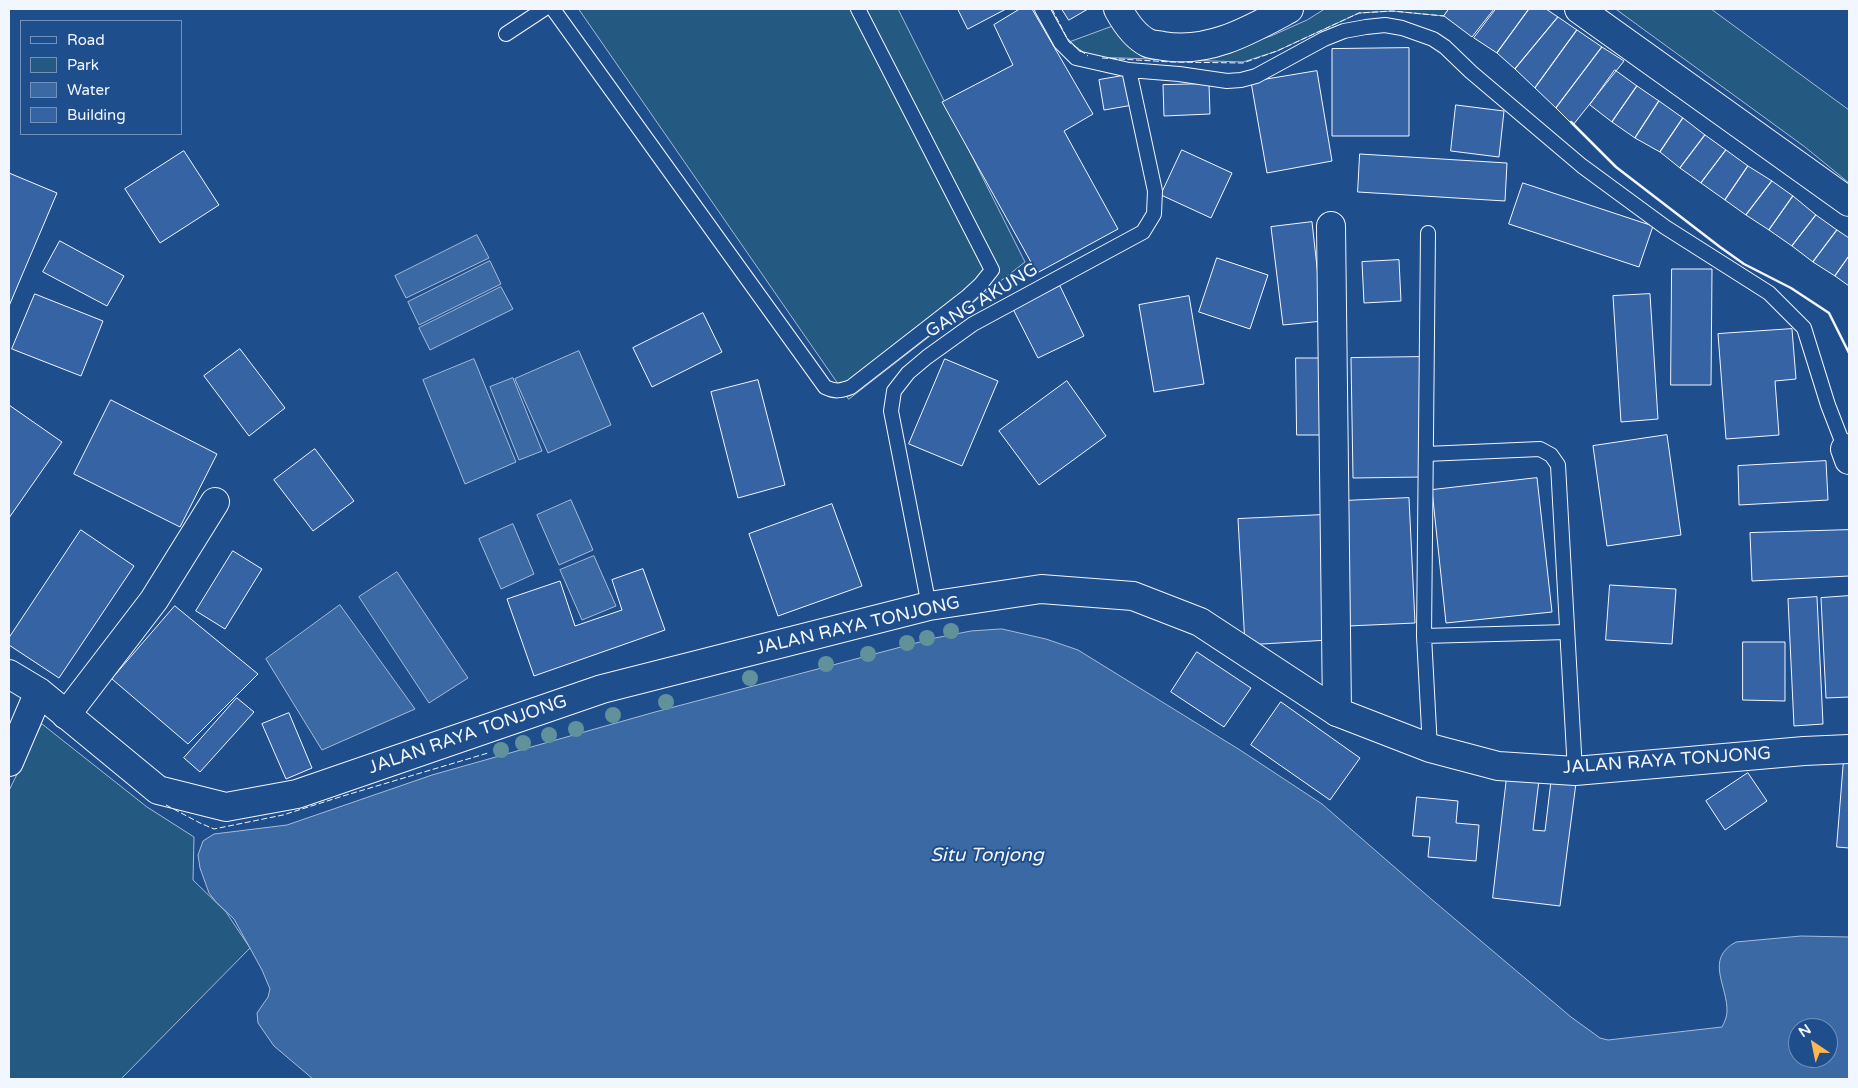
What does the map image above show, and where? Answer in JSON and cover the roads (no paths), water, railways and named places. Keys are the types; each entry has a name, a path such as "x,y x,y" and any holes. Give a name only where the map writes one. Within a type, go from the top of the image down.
{"main road":[{"path":"1118,9 1128,27 1148,43 1178,48 1221,42 1256,27 1289,9"},
{"path":"1579,9 1849,202"},
{"path":"1331,226 1337,712"},
{"path":"66,715 154,600 215,502"},
{"name":"JALAN RAYA TONJONG","path":"9,674 39,692 158,790 226,807 297,794 602,689 929,606 1041,589 1132,596 1200,622 1337,712 1430,748 1498,766 1576,771 1849,749"},
{"path":"9,762 39,692"}],"lane":[{"path":"506,34 544,9"},
{"path":"553,9 825,387 833,391 843,391 851,387 968,296 992,270 858,9"},
{"path":"1042,9 1061,43 1076,58 1129,70 1173,73 1227,81 1256,76 1324,39 1366,27 1385,25 1402,28 1433,39 1445,47 1471,72 1582,166 1665,227 1769,293 1804,328 1828,405 1848,452"},
{"name":"GANG AKUNG","path":"929,606 891,412 894,391 908,373 973,324 1143,232 1154,214 1155,191 1129,70"},
{"path":"1428,233 1424,636 1430,748"},
{"path":"1426,454 1540,449 1551,454 1558,465 1576,771"},
{"path":"1424,636 1568,632"}],"water":[{"path":"477,235 489,258 406,298 395,276"},
{"path":"490,261 501,284 419,325 408,302"},
{"path":"501,287 513,309 430,350 419,328"},
{"path":"579,351 611,425 548,453 515,379"},
{"path":"474,359 516,462 465,484 423,380"},
{"path":"513,378 542,451 519,460 490,387"},
{"path":"571,500 593,550 559,565 537,515"},
{"path":"513,524 534,574 501,589 479,539"},
{"path":"594,556 616,606 582,620 560,570"},
{"path":"397,572 468,678 429,703 359,597"},
{"path":"340,605 415,709 322,750 266,659"},
{"name":"Situ Tonjong","path":"1002,629 1046,639 1078,650 1240,750 1322,804 1571,1017 1600,1038 1608,1040 1722,1027 1727,1012 1719,965 1721,956 1726,949 1736,942 1801,936 1849,937 1849,1079 313,1079 274,1046 258,1023 257,1013 268,997 270,989 262,970 234,919 209,893 200,868 198,855 203,841 214,834 287,825 432,775 655,712 935,638 971,631"}]}
